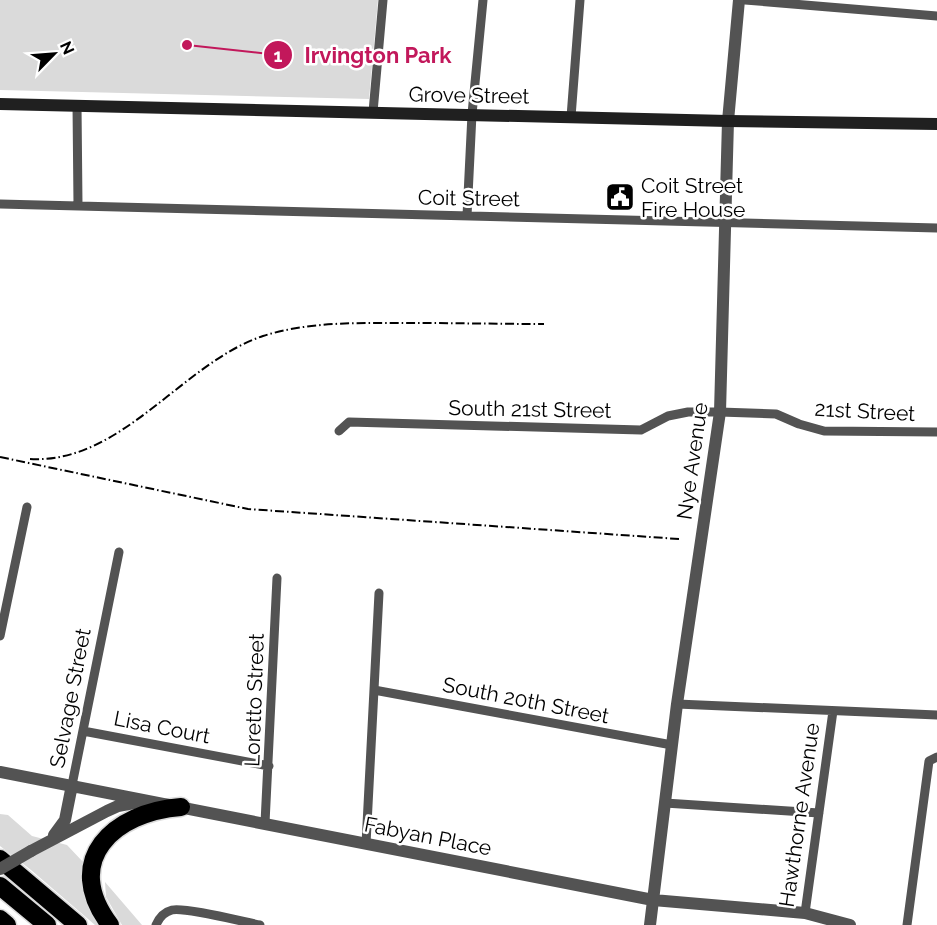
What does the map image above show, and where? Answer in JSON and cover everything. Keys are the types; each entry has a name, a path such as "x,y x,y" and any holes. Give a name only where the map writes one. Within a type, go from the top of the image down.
{"highway":[{"path":"110,925 98,905 92,885 94,864 101,845 117,827 134,818 153,811 181,807"},
{"path":"0,859 78,925"},
{"path":"0,886 47,925"},
{"path":"0,900 30,925"},
{"path":"0,919 7,925"}],"main road":[{"name":"Grove Street","path":"0,104 937,124"}],"street":[{"path":"373,112 383,0"},
{"path":"467,216 472,114 483,0"},
{"path":"571,117 580,0"},
{"name":"Nye Avenue","path":"650,925 677,704 720,412 728,121 739,0"},
{"path":"745,0 937,16"},
{"path":"77,105 78,205"},
{"name":"Coit Street","path":"0,204 937,228"},
{"name":"South 21st Street","path":"339,431 349,422 641,430 668,416 688,412 720,412"},
{"name":"21st Street","path":"720,412 776,414 799,424 824,430 937,432"},
{"path":"0,636 27,507"},
{"name":"Selvage Street","path":"44,844 58,832 65,820 119,552"},
{"name":"Loretto Street","path":"265,823 277,578"},
{"path":"366,844 380,593"},
{"name":"South 20th Street","path":"374,690 672,745"},
{"path":"677,704 937,715"},
{"name":"Hawthorne Avenue","path":"805,919 833,711"},
{"name":"Lisa Court","path":"83,731 269,766"},
{"path":"907,925 929,761 937,757"},
{"name":"Fabyan Place","path":"0,772 654,900 850,925"},
{"path":"0,868 118,806 153,802"},
{"path":"665,803 819,813"},
{"path":"156,925 160,916 180,909 260,925"}],"shaded area":[{"path":"0,0 378,0 369,99 0,90"},
{"path":"0,814 8,815 32,836 67,845 84,863 105,925 95,925 0,846"},
{"path":"105,882 142,925 122,925 106,897"}],"railway":[{"path":"30,459 63,456 94,446 151,410 205,367 234,349 281,331 318,325 356,323 544,324"},
{"path":"0,457 248,509 679,539"}],"place":[{"name":"Irvington Park","path":"187,45"},
{"name":"Coit Street Fire House","path":"620,197"}]}
